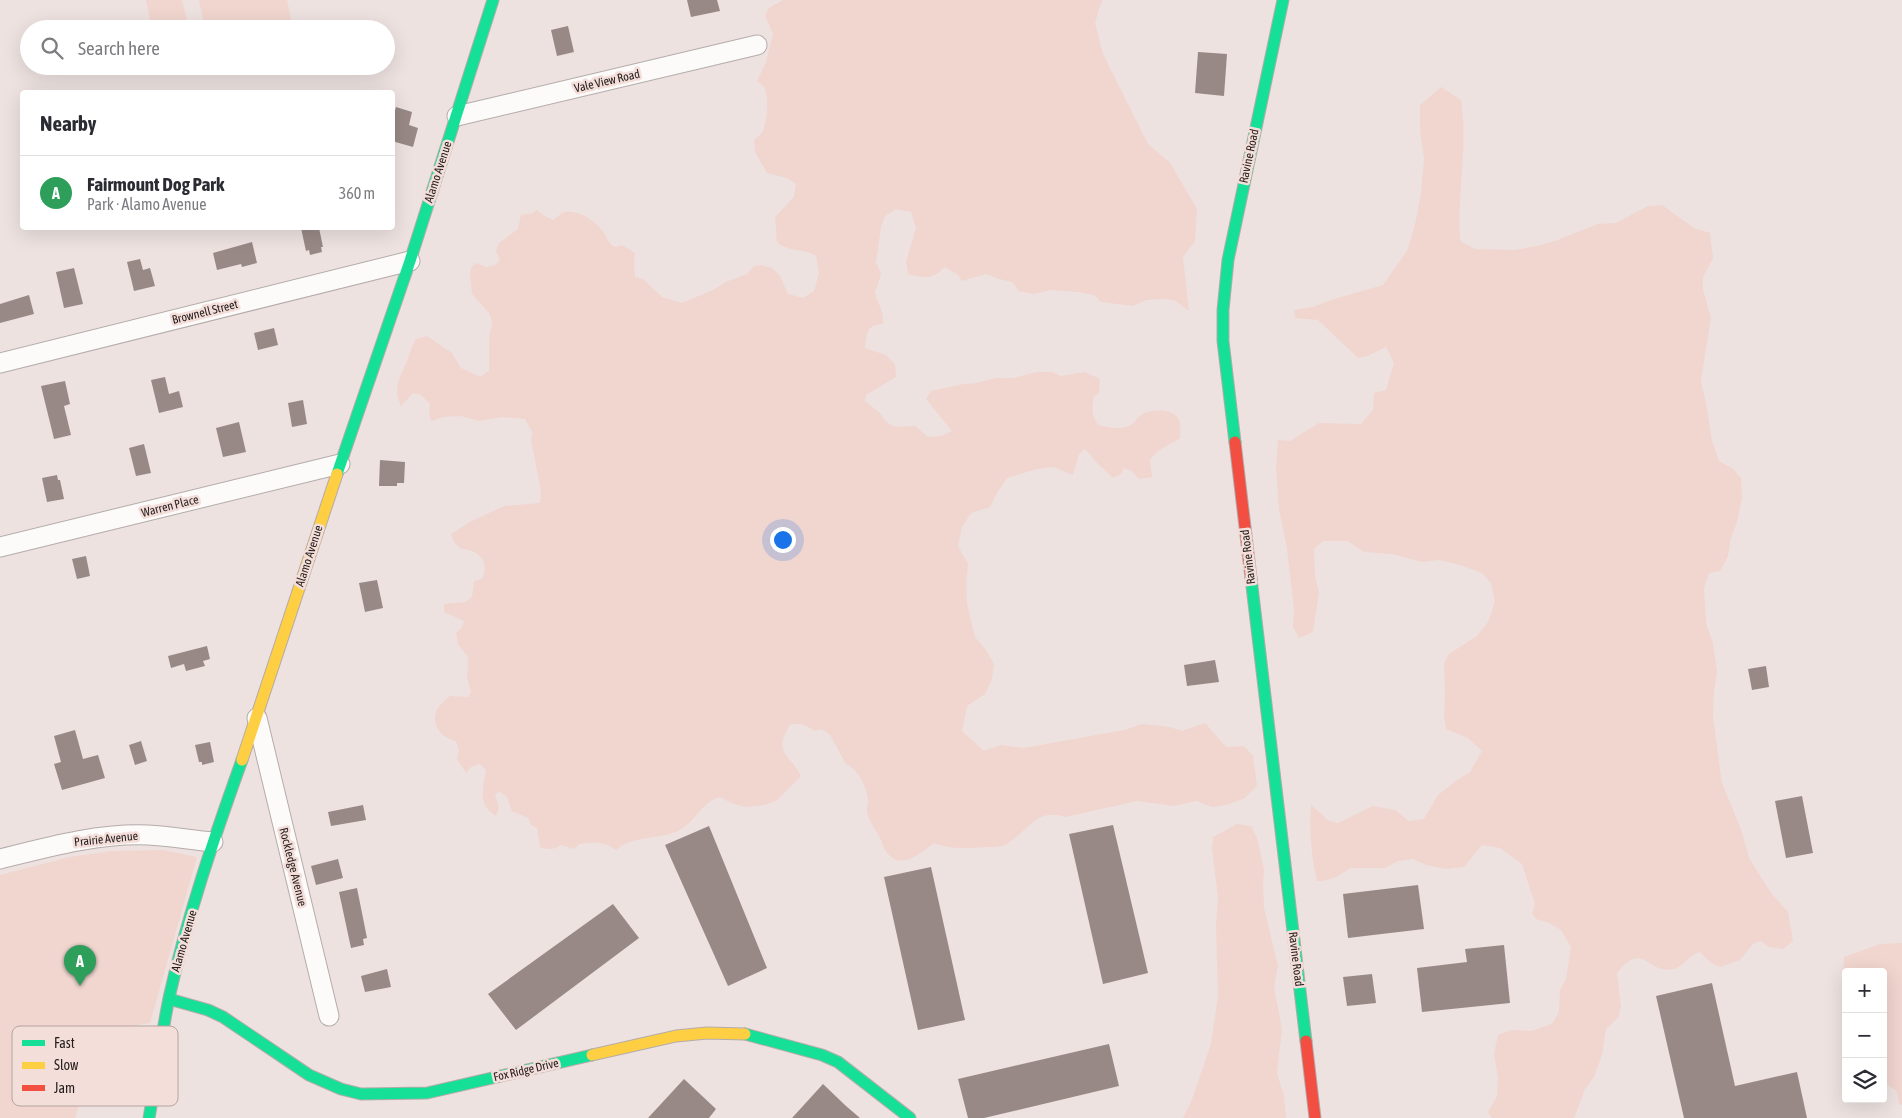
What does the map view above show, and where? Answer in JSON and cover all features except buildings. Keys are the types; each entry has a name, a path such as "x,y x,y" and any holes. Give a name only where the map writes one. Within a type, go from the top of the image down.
{"street":[{"name":"Alamo Avenue","path":"164,1026 179,958 213,842 257,718 340,464 410,261 494,0"},
{"name":"Ravine Road","path":"1283,0 1230,245 1223,310 1224,341 1315,1118"},
{"name":"Vale View Road","path":"456,116 757,45"},
{"name":"Brownell Street","path":"0,363 410,261"},
{"name":"Warren Place","path":"0,547 340,464"},
{"name":"Rockledge Avenue","path":"257,718 329,1016"},
{"name":"Prairie Avenue","path":"0,859 68,842 115,836 147,835 213,842"},
{"name":"Fox Ridge Drive","path":"169,999 208,1010 224,1017 309,1075 341,1089 361,1094 427,1093 676,1036 707,1033 740,1033 793,1046 838,1062 890,1100 910,1118"}],"shaded area":[{"path":"146,0 182,0 187,20 150,20"},
{"path":"199,0 287,0 291,20 203,20"},
{"path":"783,0 1103,0 1095,23 1103,54 1148,144 1170,163 1197,209 1195,241 1183,257 1189,311 1174,300 1146,300 1133,306 1101,302 1094,295 1078,292 1051,290 1034,294 1019,291 1012,282 986,274 962,281 958,275 945,267 928,277 908,274 906,262 916,228 911,212 896,209 885,216 881,227 876,263 881,273 875,292 882,311 883,324 870,328 865,348 886,355 895,364 896,377 866,395 865,401 880,413 886,422 896,427 915,426 928,437 941,436 952,431 926,399 931,391 996,378 1013,378 1037,372 1052,372 1061,376 1085,372 1100,379 1099,393 1094,396 1093,407 1094,418 1098,425 1121,428 1129,426 1145,413 1160,410 1171,412 1178,418 1180,438 1161,449 1150,460 1152,477 1139,479 1132,471 1124,468 1121,474 1113,478 1085,449 1079,454 1073,475 1054,467 1037,469 1007,478 990,507 971,513 962,527 958,546 968,564 966,582 967,604 975,637 986,650 994,664 992,680 985,694 967,706 962,731 984,751 1001,745 1024,748 1124,730 1142,724 1170,727 1182,731 1205,723 1226,747 1244,746 1253,756 1257,786 1245,798 1227,805 1212,807 1196,801 1174,806 1137,801 1065,817 1045,816 1037,819 1010,842 1002,846 960,848 934,843 910,859 897,860 891,857 885,850 870,821 867,812 868,797 861,780 854,770 846,764 830,735 822,729 814,731 806,726 797,724 790,725 785,734 783,748 801,776 776,801 764,805 745,807 720,797 708,803 684,827 670,834 630,842 616,850 608,845 594,843 579,844 574,849 561,845 554,849 549,849 540,847 537,828 531,825 528,818 512,811 507,797 499,791 495,795 499,808 496,816 490,812 486,807 483,796 486,770 480,764 471,767 466,773 457,759 459,751 456,741 446,737 438,729 435,719 438,708 450,696 469,697 471,691 467,678 468,657 458,644 456,633 461,629 464,621 444,612 444,604 465,602 472,597 474,581 482,579 484,571 481,557 472,551 459,547 451,534 470,522 504,506 540,503 541,491 531,440 532,432 525,419 503,417 479,421 461,416 443,417 432,421 429,416 430,404 421,395 413,393 401,406 397,388 413,344 416,339 427,336 452,353 461,368 480,377 489,371 489,339 492,322 489,313 472,294 470,273 472,266 477,263 486,267 495,265 500,260 496,251 499,243 518,229 521,215 533,213 537,210 553,220 566,212 581,214 590,219 601,229 612,245 615,247 622,245 635,253 635,277 643,279 662,297 682,303 747,274 754,266 761,265 772,268 780,276 788,294 803,298 814,291 819,273 816,256 811,253 786,248 777,242 775,217 794,197 796,184 787,178 767,173 755,152 754,140 763,131 767,108 767,95 763,85 757,81 766,62 773,34 765,15 769,8"},
{"path":"1441,87 1461,100 1463,153 1459,223 1460,241 1475,249 1515,250 1558,240 1598,224 1616,223 1648,206 1662,205 1694,228 1710,233 1713,258 1703,277 1703,290 1711,318 1701,380 1712,441 1719,461 1733,469 1741,478 1742,498 1728,556 1720,571 1709,573 1704,588 1706,623 1713,643 1717,671 1713,717 1722,783 1741,829 1749,858 1771,893 1788,912 1793,941 1783,949 1769,947 1761,941 1753,944 1740,960 1720,967 1710,962 1700,952 1674,969 1665,970 1640,958 1626,963 1617,973 1621,1007 1618,1018 1606,1029 1602,1055 1594,1077 1585,1089 1574,1118 1492,1118 1488,1112 1497,1096 1498,1078 1494,1054 1498,1035 1511,1030 1531,1031 1552,1024 1559,1012 1560,990 1566,979 1571,947 1561,930 1549,923 1536,919 1532,913 1535,904 1522,864 1500,848 1482,845 1464,867 1445,869 1426,865 1413,859 1398,861 1385,868 1351,868 1336,877 1317,881 1312,853 1310,834 1311,805 1329,821 1338,823 1373,806 1395,810 1409,821 1424,819 1438,795 1470,772 1482,751 1468,738 1446,729 1444,716 1444,663 1449,654 1477,636 1488,622 1495,602 1491,583 1482,573 1460,565 1439,560 1422,562 1392,554 1364,552 1347,541 1323,541 1314,549 1315,577 1319,592 1313,632 1299,638 1293,627 1294,609 1287,549 1279,510 1276,468 1278,440 1290,441 1319,423 1361,424 1373,410 1374,393 1386,390 1394,363 1386,347 1358,358 1318,320 1295,318 1294,310 1313,307 1383,285 1407,251 1415,225 1421,193 1424,159 1420,131 1420,105"},
{"path":"1237,824 1251,826 1257,838 1264,869 1264,908 1278,966 1274,987 1282,1029 1277,1073 1284,1096 1286,1118 1183,1118 1191,1102 1211,1044 1218,995 1216,925 1218,898 1212,848 1213,837"},
{"path":"163,850 197,857 150,1023 132,1026 12,1026 12,1106 79,1106 75,1118 0,1118 0,875 70,857 112,851"},
{"path":"1902,943 1902,1105 1899,1104 1897,1091 1887,1085 1887,968 1843,968 1844,957 1880,944"}],"traffic: fast":[{"path":"337,474 410,261 493,0"},
{"path":"1235,442 1223,341 1223,310 1228,260 1283,0"},
{"path":"1251,578 1306,1041"},
{"path":"164,1026 184,938 221,819 242,760"},
{"path":"169,999 208,1010 223,1017 309,1075 341,1089 361,1094 427,1093 592,1055"},
{"path":"745,1034 822,1055 838,1062 910,1118"},
{"path":"149,1118 151,1106"}],"traffic: slow":[{"path":"242,760 337,474"},
{"path":"592,1055 676,1036 707,1033 745,1034"}],"traffic: jam":[{"path":"1235,442 1251,578"},
{"path":"1306,1041 1315,1118"}],"place":[{"name":"Fairmount Dog Park","path":"80,986"}]}
